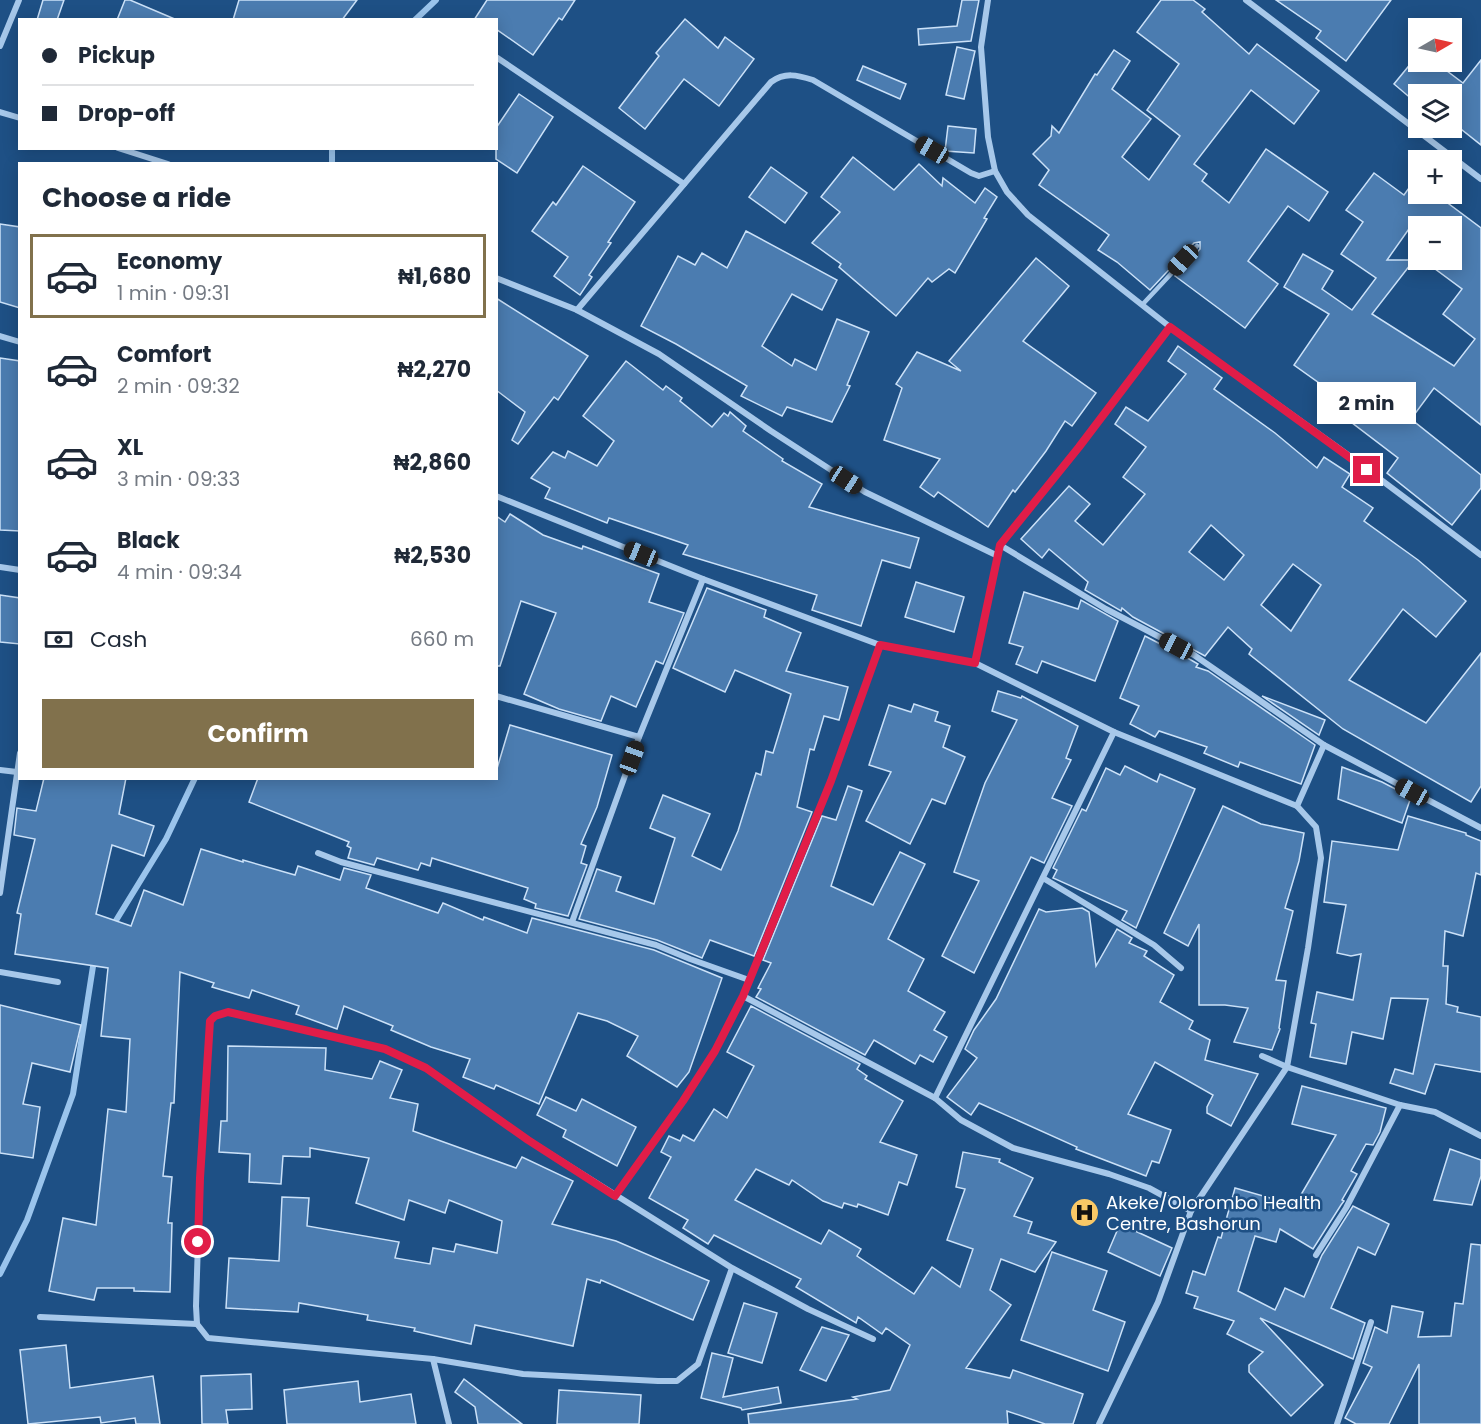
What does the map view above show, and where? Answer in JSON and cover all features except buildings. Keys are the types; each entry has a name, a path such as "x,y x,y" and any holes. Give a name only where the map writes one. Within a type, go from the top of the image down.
{"street":[{"path":"0,46 19,0"},
{"path":"988,0 981,47 988,137 995,171 1007,192 1028,215 1170,327 1348,455 1481,555"},
{"path":"1246,0 1481,178"},
{"path":"498,58 684,184"},
{"path":"577,310 771,82 779,76 799,76 813,80 971,173 979,176 995,171"},
{"path":"0,112 18,117"},
{"path":"124,150 162,162"},
{"path":"498,279 577,310 659,354 865,492 998,556"},
{"path":"975,663 1000,545 1079,447 1170,327"},
{"path":"0,336 18,341"},
{"path":"498,497 703,579 880,645 975,663 1114,732 1297,806 1316,827 1321,858 1287,1067 1191,1210 1158,1302 1099,1424"},
{"path":"1000,545 1106,609 1194,655 1324,745 1481,828"},
{"path":"0,567 18,570"},
{"path":"572,922 639,737 703,579"},
{"path":"615,1196 683,1101 715,1051 743,996 831,781 880,645"},
{"path":"498,697 639,737"},
{"path":"935,1098 1114,732"},
{"path":"1297,806 1324,745"},
{"path":"0,892 18,766"},
{"path":"0,770 17,772"},
{"path":"318,853 341,862 656,945 749,980"},
{"path":"1043,878 1145,940 1180,968"},
{"path":"0,972 58,982"},
{"path":"743,996 935,1098 961,1120 1013,1148 1109,1174 1149,1188 1191,1210"},
{"path":"732,1268 698,1364 677,1380 658,1382 523,1374 433,1359 208,1338 196,1324 200,1178 210,1021 221,1013 228,1012 385,1049 426,1068 528,1140 732,1268 808,1309 873,1339"},
{"path":"1262,1056 1287,1067 1400,1105 1435,1112 1481,1136"},
{"path":"1316,1256 1346,1208 1400,1105"},
{"path":"40,1317 196,1324"},
{"path":"1337,1424 1371,1322"},
{"path":"433,1359 449,1424"}],"lane":[{"path":"1142,305 1197,246"}],"waterway":[{"path":"417,18 436,0"},
{"path":"332,150 332,162"},
{"path":"112,927 166,839 194,780"},
{"path":"0,1274 27,1220 73,1094 94,960"}],"place":[{"name":"Akeke/Olorombo Health Centre, Bashorun","path":"1085,1212"}],"route":[{"path":"198,1242 210,1021 215,1016 228,1012 385,1049 426,1068 528,1140 615,1196 683,1101 715,1051 743,996 831,781 880,645 975,663 1000,545 1079,447 1170,327 1367,470"}]}
